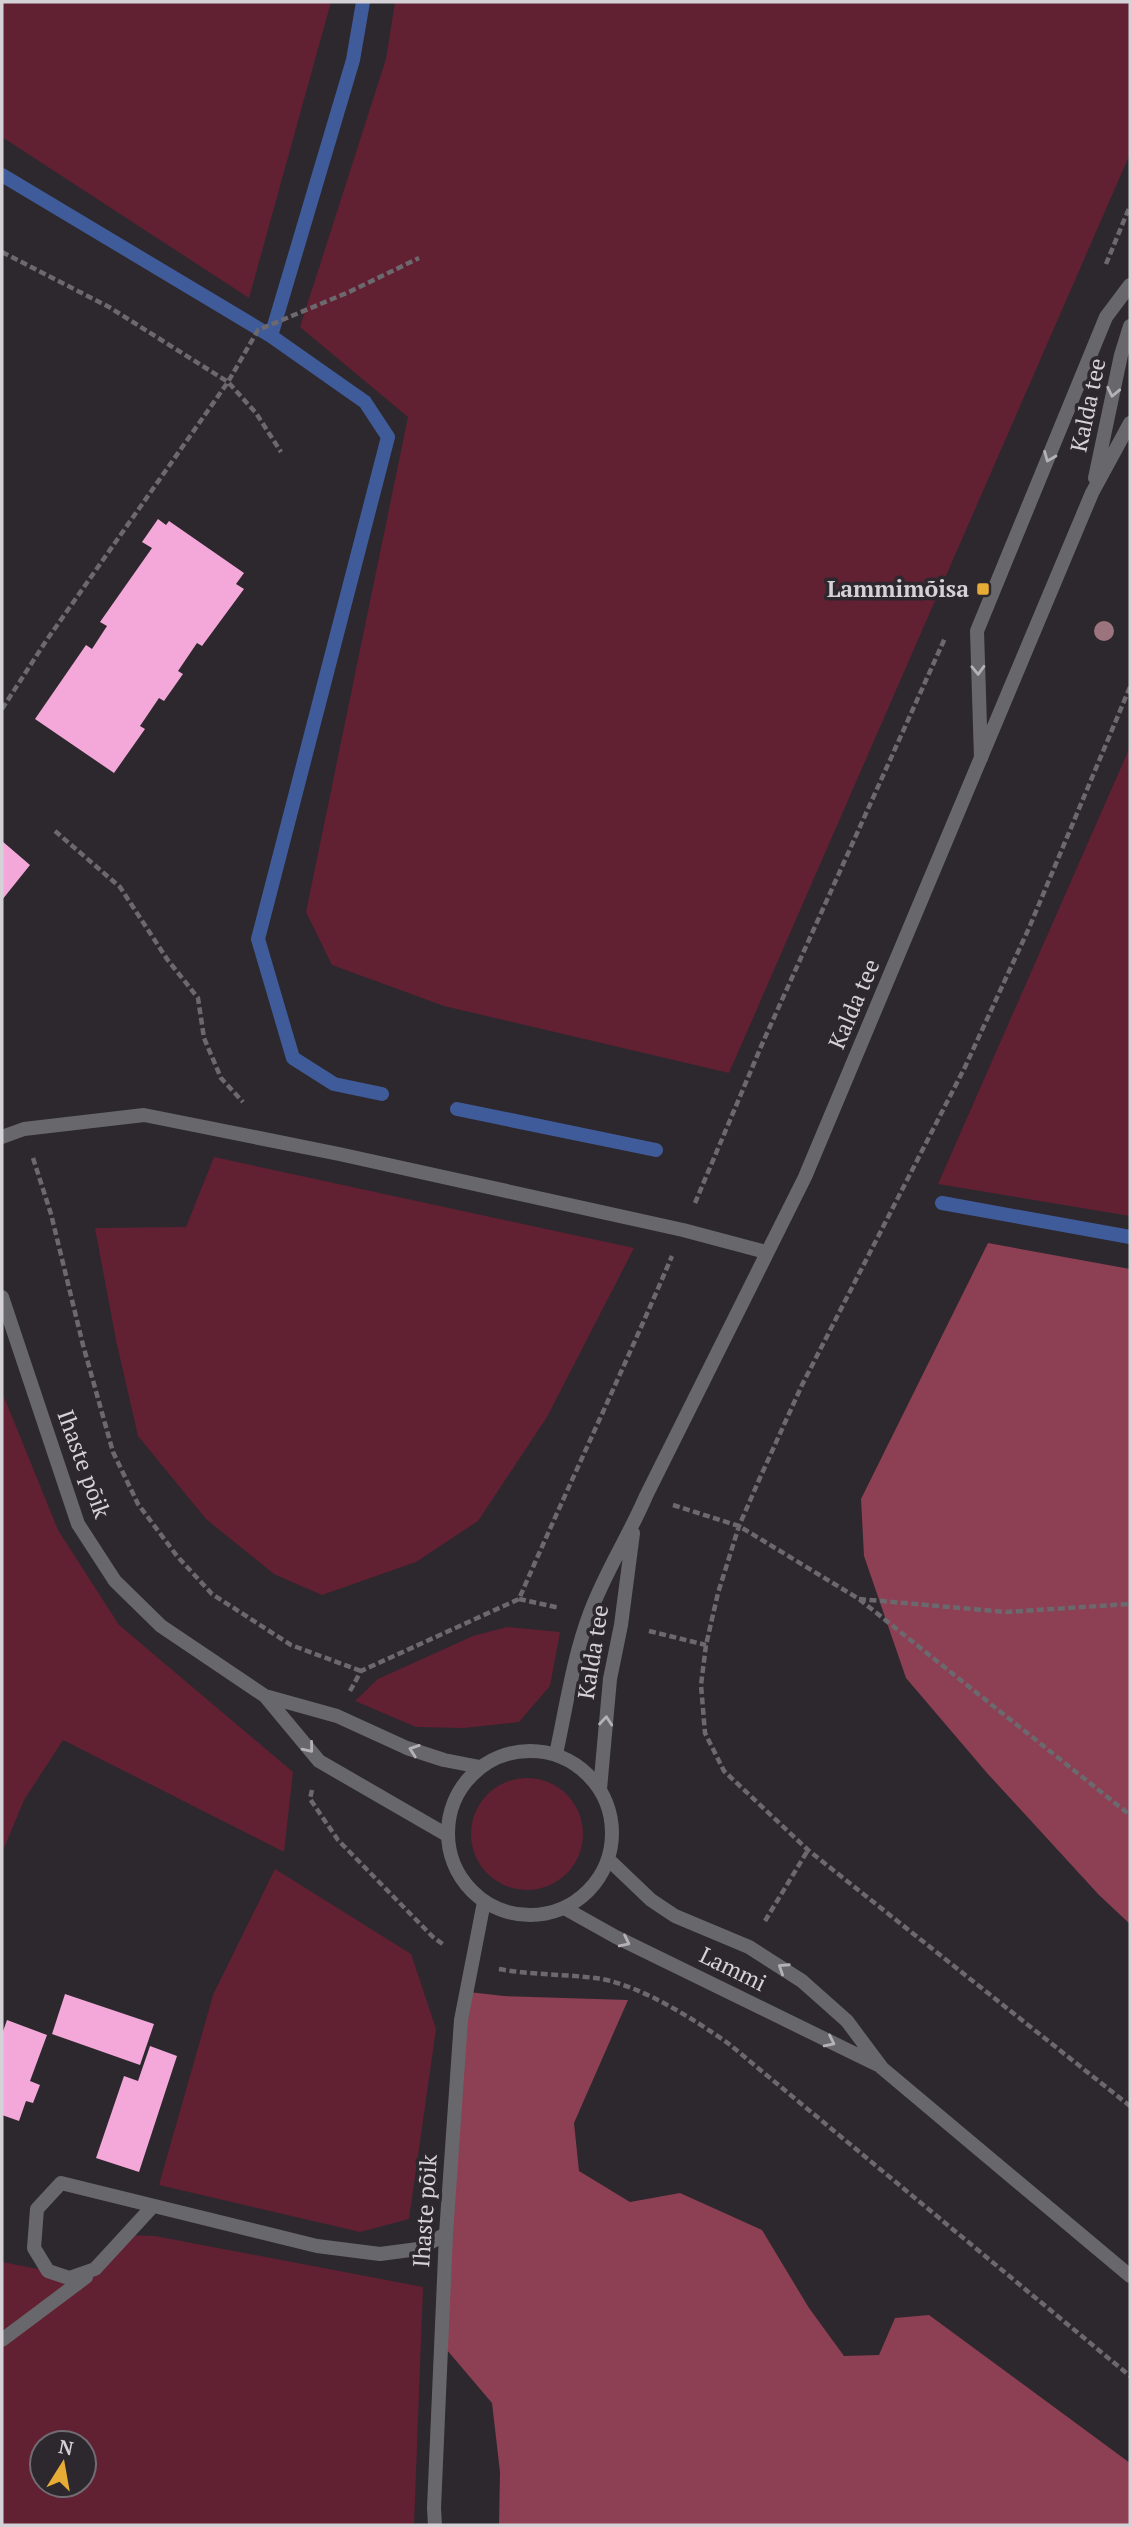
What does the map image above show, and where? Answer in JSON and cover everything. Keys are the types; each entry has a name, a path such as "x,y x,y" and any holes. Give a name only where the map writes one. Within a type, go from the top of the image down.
{"street":[{"path":"981,760 977,631 1106,317 1130,285"},
{"name":"Kalda tee","path":"1092,493 1121,355 1130,326"},
{"name":"Kalda tee","path":"556,1754 574,1668 589,1615 604,1580 805,1177 1092,493 1130,423"},
{"path":"2,1137 24,1129 144,1115 683,1230 766,1252"},
{"name":"Ihaste põik","path":"2,1297 78,1524 115,1581 161,1626 265,1696 319,1761 447,1835"},
{"name":"Kalda tee","path":"600,1788 610,1679 621,1625 635,1522"},
{"name":"Ihaste põik","path":"265,1696 337,1716 407,1748 480,1768"},
{"path":"528,1751 556,1754 581,1768 600,1788 611,1815 613,1843 605,1870 589,1893 566,1909 538,1916 510,1914 484,1902 464,1884 452,1860 447,1835 451,1809 460,1787 480,1768 503,1755 528,1751"},
{"name":"Lammi","path":"608,1859 651,1900 675,1916 750,1947 802,1981 846,2021 882,2068 1130,2276"},
{"name":"Ihaste põik","path":"435,2525 433,2508 446,2234 461,2020 484,1902"},
{"name":"Lammi","path":"566,1909 616,1937 882,2068"},
{"path":"95,2269 69,2278 48,2271 34,2248 37,2209 61,2183 317,2246 380,2254 418,2249 446,2234"},
{"path":"2,2340 95,2269 153,2206"}],"path":[{"path":"1105,267 1130,206"},
{"path":"2,252 109,307 228,382 256,413 281,452"},
{"path":"2,709 46,641 228,382 258,330 349,292 419,258"},
{"path":"562,1501 622,1375 763,1042 950,629"},
{"path":"1130,687 1029,928 971,1054 802,1385 739,1526 718,1592 706,1645 701,1685 705,1733 724,1771 808,1850 1130,2106"},
{"path":"55,831 120,887 167,959 198,998 205,1038 221,1078 285,1143"},
{"path":"24,1129 51,1214 113,1452 138,1504 177,1556 212,1594 291,1645 361,1671"},
{"path":"646,1496 739,1526 859,1599 1130,1815"},
{"path":"859,1599 1006,1612 1130,1604"}],"shaded area":[{"path":"2,2 331,2 249,298 2,137"},
{"path":"395,2 1130,2 1130,154 729,1073 444,1006 332,965 306,912 408,417 300,327 386,59"},
{"path":"1130,747 1130,1216 938,1184"},
{"path":"214,1157 634,1248 547,1417 478,1521 416,1562 322,1595 274,1574 206,1519 138,1436 116,1340 95,1228 186,1227"},
{"path":"988,1243 1130,1269 1130,1924 1099,1895 987,1773 906,1678 864,1556 861,1499"},
{"path":"2,1392 58,1530 119,1625 293,1772 284,1852 63,1740 24,1800 2,1853"},
{"path":"507,1627 560,1632 550,1686 519,1722 464,1728 416,1727 355,1701 378,1679 473,1636"},
{"path":"527,1778 549,1782 567,1794 579,1812 583,1834 579,1856 567,1874 549,1886 527,1890 505,1886 487,1874 475,1856 471,1834 475,1812 487,1794 505,1782"},
{"path":"275,1869 411,1954 436,2029 409,2219 360,2232 159,2185 213,1995"},
{"path":"468,1992 504,1996 628,2000 574,2123 579,2171 630,2202 680,2193 762,2230 809,2308 844,2356 879,2355 895,2318 929,2315 1130,2463 1130,2525 499,2525 500,2472 492,2403 441,2343"},
{"path":"125,2235 155,2236 423,2287 414,2525 2,2525 2,2262 69,2278 95,2269"}],"building":[{"path":"158,519 166,525 169,521 244,573 236,584 244,589 202,646 197,643 178,671 183,674 164,701 159,698 140,726 145,729 114,773 35,719 86,645 92,649 107,626 100,622 152,548 142,542"},
{"path":"2,841 30,865 2,900"},
{"path":"65,1994 154,2024 140,2065 52,2034"},
{"path":"7,2020 47,2035 30,2081 40,2085 33,2103 26,2101 19,2121 2,2115 2,2034"},
{"path":"150,2046 177,2056 139,2172 96,2158 124,2076 138,2081"}],"waterway":[{"path":"363,2 353,60 271,336 365,402 388,437 258,939 293,1058 334,1084 382,1094"},
{"path":"2,175 271,336"},
{"path":"457,1109 656,1150"},
{"path":"942,1203 1130,1237"}],"place":[{"name":"Lammimõisa","path":"983,589"}]}
